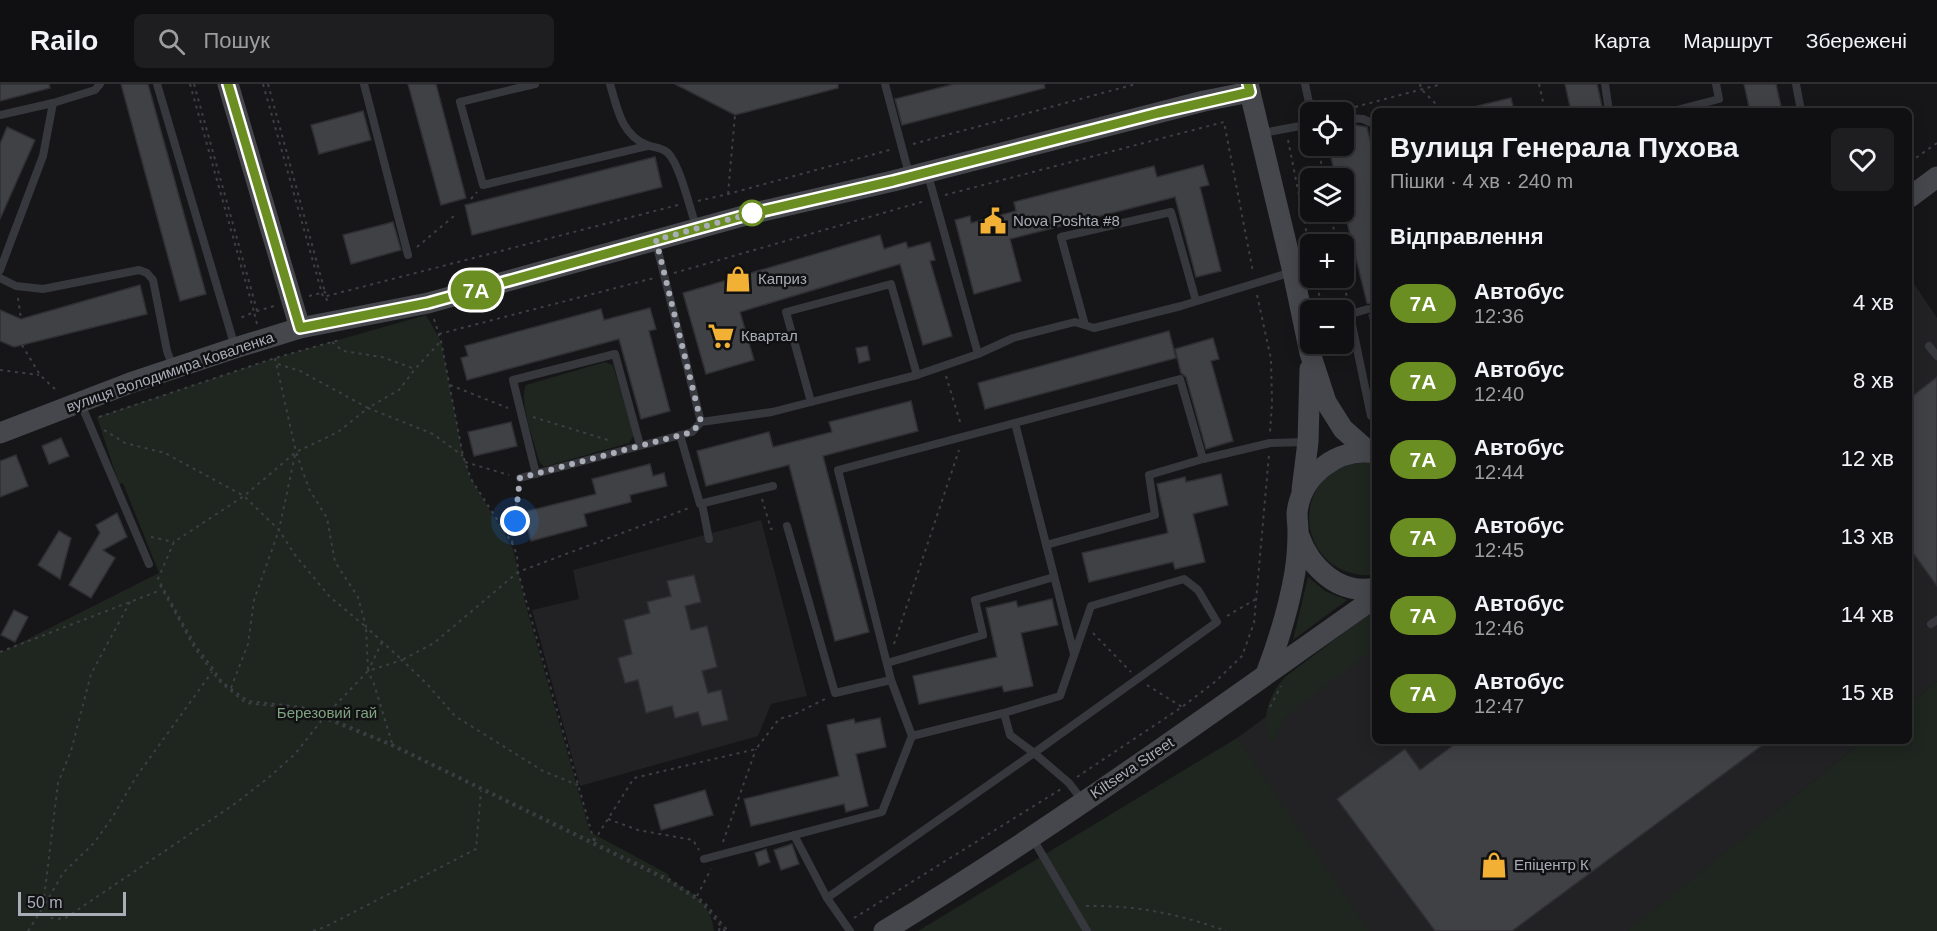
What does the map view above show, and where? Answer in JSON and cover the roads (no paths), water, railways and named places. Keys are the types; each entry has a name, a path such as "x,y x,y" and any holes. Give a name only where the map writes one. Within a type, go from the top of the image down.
{"main road":[{"path":"228,84 300,328"},
{"path":"1249,88 1301,300"},
{"name":"вулиця Володимира Коваленка","path":"0,434 174,369 300,328 428,303 697,228 1249,88"},
{"path":"1912,196 1937,177"},
{"path":"1266,674 1280,637 1296,570 1297,513 1302,494 1308,442 1310,354"},
{"path":"1310,354 1326,402 1343,429 1372,452"},
{"path":"1302,494 1313,476 1328,462 1347,454 1372,452"},
{"path":"1298,532 1305,551 1316,568 1332,580 1350,587 1372,588"},
{"name":"Kiltseva Street","path":"884,931 1033,837 1372,600"}],"lane":[{"path":"0,115 96,90 100,84"},
{"path":"157,84 235,348"},
{"path":"364,84 408,255"},
{"path":"535,84 460,102 483,185 647,146 660,148 674,162 697,228"},
{"path":"610,84 620,117 627,131 647,146"},
{"path":"1305,84 1309,102"},
{"path":"1605,84 1609,108"},
{"path":"1684,108 1719,99 1716,84"},
{"path":"1796,84 1800,108"},
{"path":"887,85 901,147 918,173 978,354"},
{"path":"0,270 44,156 53,103"},
{"path":"1354,118 1372,123"},
{"path":"1261,134 1300,126"},
{"path":"1085,325 1060,237 1171,212 1196,301"},
{"path":"656,240 701,422"},
{"path":"0,278 16,286 43,289 139,270 147,273 153,280 167,351 174,369"},
{"path":"520,478 692,432 701,422 771,412 917,375 978,354 1013,338 1075,322 1094,328 1293,272"},
{"path":"811,402 786,312 891,284 917,375"},
{"path":"1354,312 1368,309"},
{"path":"1354,341 1372,417"},
{"path":"1929,345 1937,356"},
{"path":"536,474 513,380 615,354 640,445"},
{"path":"704,859 882,812 912,736 891,680 838,470 1180,379 1203,459"},
{"path":"77,406 149,564"},
{"path":"1015,423 1074,655"},
{"path":"680,435 709,539"},
{"path":"1046,546 1155,515 1149,475 1270,443 1308,442"},
{"path":"701,504 773,486"},
{"path":"787,525 836,693 891,680"},
{"path":"887,663 983,635 975,600 1054,577"},
{"path":"827,898 1217,622 1198,590 1184,579 1091,606 1060,696 1004,713 912,736"},
{"path":"1004,713 1010,735 1069,783 1083,801"},
{"path":"794,835 827,898 848,927"},
{"path":"1033,837 1087,931"}],"place":[{"name":"Nova Poshta #8","path":"993,221"},
{"name":"Каприз","path":"738,279"},
{"name":"Квартал","path":"721,336"},
{"name":"Епіцентр К","path":"1494,865"}],"park label":[{"name":"Березовий гай","path":"327,713"}]}
